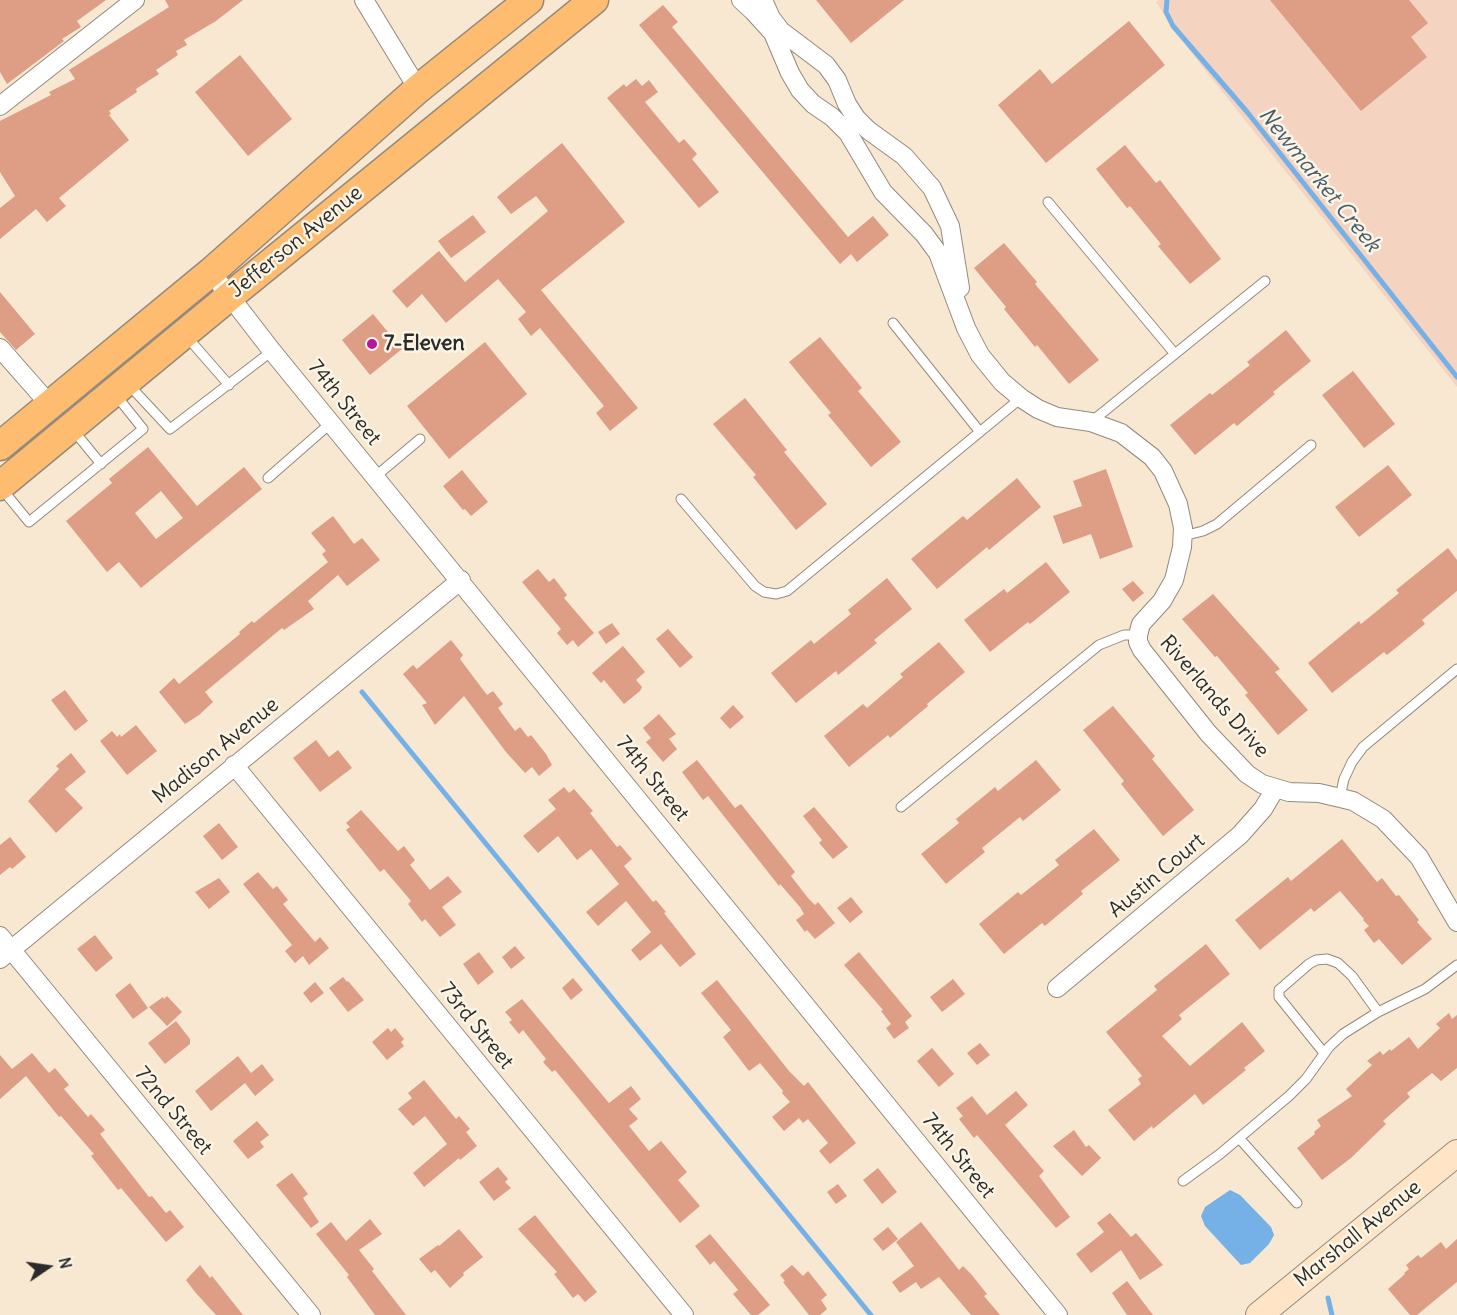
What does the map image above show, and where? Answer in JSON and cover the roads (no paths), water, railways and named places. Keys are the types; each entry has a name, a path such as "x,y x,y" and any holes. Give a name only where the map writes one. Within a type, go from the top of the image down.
{"main road":[{"name":"Jefferson Avenue","path":"0,446 211,272 418,89 529,0"},
{"name":"Jefferson Avenue","path":"0,487 230,296 594,0"}],"street":[{"path":"0,106 135,0"},
{"path":"364,0 418,89"},
{"name":"Riverlands Drive","path":"741,0 773,33 800,90 848,133 883,192 924,234 938,253 966,328 980,355 1002,382 1038,409 1057,417 1091,422 1121,433 1152,457 1169,481 1178,504 1183,536 1180,558 1174,580 1162,601 1141,624 1138,642 1142,650 1208,733 1247,774 1275,789 1340,797 1373,811 1402,837 1419,857 1457,922"},
{"name":"Riverlands Drive","path":"763,0 771,18 781,31 826,65 837,80 856,118 868,130 904,156 932,188 950,226 966,328"},
{"name":"74th Street","path":"211,272 1058,1315"},
{"path":"0,348 50,405"},
{"name":"Madison Avenue","path":"4,948 461,580"},
{"name":"73rd Street","path":"234,765 684,1315"},
{"name":"Austin Court","path":"1057,987 1240,835 1263,809 1275,789"},
{"name":"72nd Street","path":"4,948 311,1315"},
{"name":"Marshall Avenue","path":"1259,1315 1457,1153"}],"lane":[{"path":"1048,202 1175,354"},
{"path":"1091,422 1265,281"},
{"path":"893,323 980,432"},
{"path":"184,335 229,385"},
{"path":"120,388 170,429 273,351"},
{"path":"0,487 29,522 101,464 143,429 120,388"},
{"path":"681,499 755,586 764,592 776,594 787,591 1021,398"},
{"path":"268,478 332,422"},
{"path":"71,428 101,464"},
{"path":"376,476 420,439"},
{"path":"1183,536 1203,531 1217,524 1311,445"},
{"path":"900,807 1099,645 1118,637 1138,635"},
{"path":"1340,797 1344,778 1363,747 1457,669"},
{"path":"1324,1053 1279,997 1279,990 1309,964 1316,960 1328,959 1338,963 1352,976 1378,1012"},
{"path":"1183,1181 1289,1096 1306,1078 1324,1053 1343,1034 1378,1012 1425,989 1457,965"},
{"path":"1239,1138 1297,1203"}],"water":[{"path":"1230,1190 1240,1195 1271,1227 1274,1235 1269,1244 1250,1263 1241,1265 1205,1226 1201,1216 1205,1207"}],"waterway":[{"name":"Newmarket Creek","path":"1167,0 1166,12 1173,26 1248,113 1457,377"},
{"path":"362,692 871,1315"},
{"path":"1328,1298 1332,1315"}],"place":[{"name":"7-Eleven","path":"372,344"}]}
